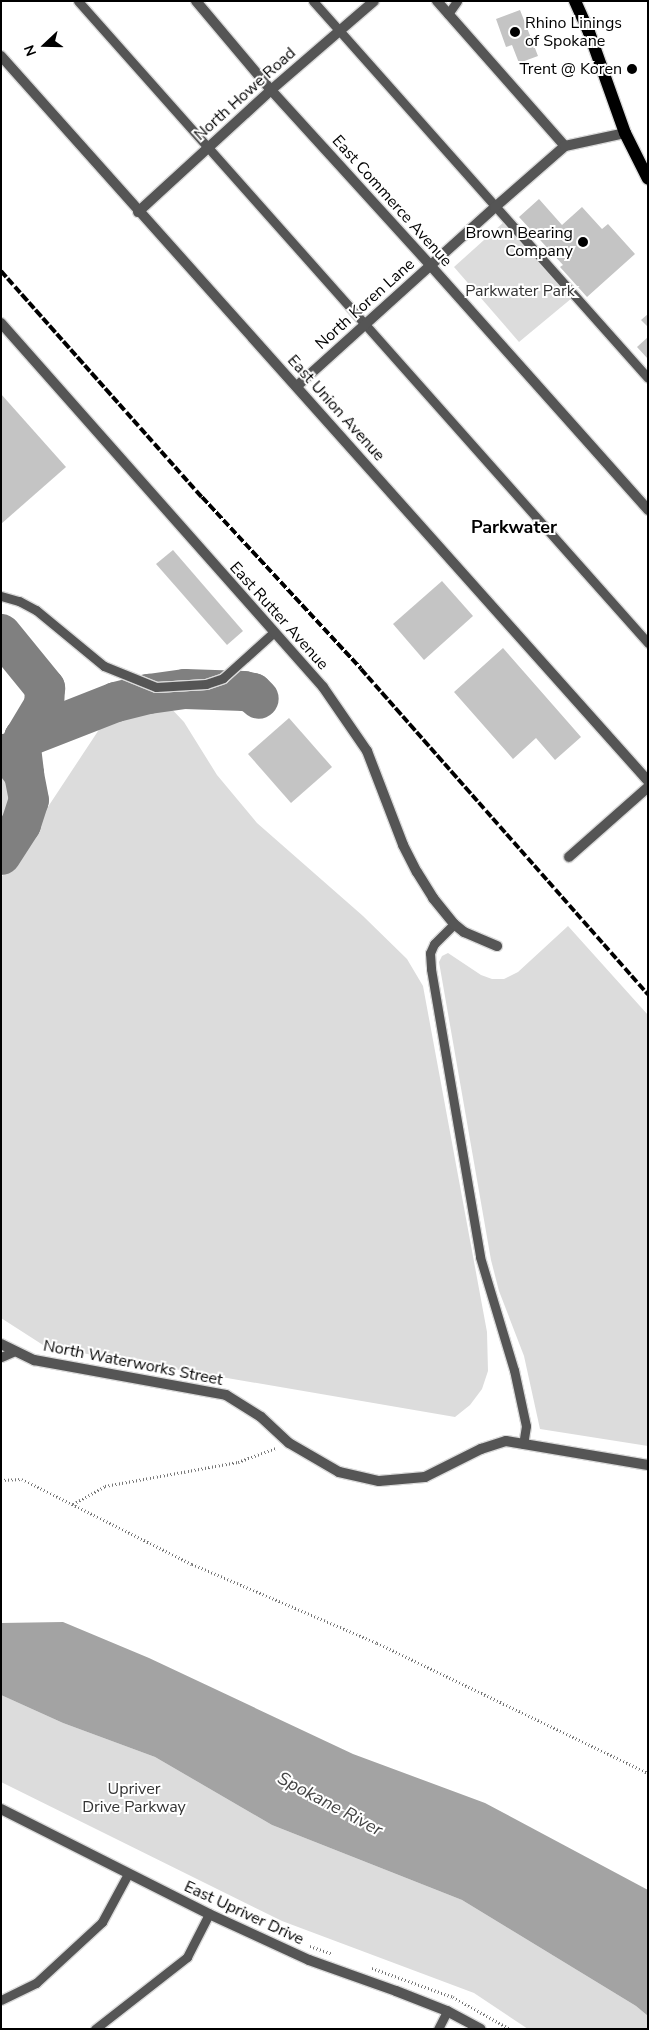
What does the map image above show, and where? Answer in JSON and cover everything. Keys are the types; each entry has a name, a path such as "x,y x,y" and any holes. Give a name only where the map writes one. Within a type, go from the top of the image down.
{"main road":[{"path":"575,1 589,32"},
{"path":"581,1 589,32 624,133 648,179"}],"street":[{"name":"East Commerce Avenue","path":"196,1 270,90 430,265 648,510"},
{"name":"North Howe Road","path":"138,212 270,90 374,1"},
{"path":"437,1 565,146"},
{"name":"East Union Avenue","path":"1,56 138,212 296,386 648,781"},
{"name":"North Koren Lane","path":"296,386 494,207 565,146 624,133"},
{"name":"East Rutter Avenue","path":"1,323 273,633 323,687 366,751 403,845 417,872 454,924 476,938 497,946"},
{"path":"569,857 648,787"},
{"name":"North Waterworks Street","path":"1,1344 13,1352 34,1360 226,1395 260,1417 289,1443 339,1472 379,1481 425,1477 482,1449 506,1441 648,1465"},
{"name":"East Upriver Drive","path":"1,1809 209,1914 309,1960 447,2011 481,2029"}],"lane":[{"path":"78,1 648,643"},
{"path":"313,1 494,207 648,378"},
{"path":"448,14 457,1"},
{"path":"1,596 19,601 36,610 104,666 156,687 206,684 223,678 273,633"},
{"path":"454,924 434,944 430,953 431,968 480,1257 514,1370 526,1426 523,1444"},
{"path":"1,1357 13,1352"},
{"path":"1,2000 36,1983 102,1922 128,1874"},
{"path":"94,2029 187,1957 209,1914"},
{"path":"438,2029 447,2011"}],"path":[{"path":"73,1504 105,1486 238,1462 289,1443"},
{"path":"1,1480 22,1479 192,1564 377,1643 648,1773"},
{"path":"302,1943 339,1956"},
{"path":"366,1966 453,1997 510,2029"}],"green space":[{"name":"Parkwater Park","path":"504,222 572,298 519,342 454,267"},
{"path":"166,703 184,722 217,775 257,823 363,916 407,959 423,986 487,1332 488,1371 482,1389 470,1405 455,1417 70,1351 57,1354 1,1318 1,878 104,722 133,710"},
{"path":"1,762 14,778 20,797 18,807 1,833"},
{"path":"568,926 648,1015 648,1446 540,1429 524,1356 499,1291 491,1260 439,962 442,956 448,953 481,975 492,979 504,979 518,972"},
{"name":"Upriver Drive Parkway","path":"1,1695 63,1723 155,1757 272,1825 462,1900 636,2006 648,2016 648,2029 528,2029 474,1993 282,1921 1,1782"}],"water":[{"name":"Spokane River","path":"63,1622 149,1658 353,1754 485,1803 648,1890 648,2016 636,2006 462,1900 272,1825 155,1757 63,1723 1,1695 1,1623"}],"building":[{"name":"Rhino Linings of Spokane","path":"520,10 538,56 519,63 512,45 506,47 496,19"},
{"name":"Brown Bearing Company","path":"539,199 562,225 582,207 602,229 608,224 635,254 587,297 560,267 563,265 519,217"},
{"path":"648,314 648,327 641,320"},
{"path":"648,337 648,359 637,347"},
{"path":"1,394 66,467 1,524"},
{"path":"173,550 243,631 227,645 156,564"},
{"path":"442,581 473,616 424,660 393,624"},
{"path":"503,648 581,737 555,760 536,738 513,759 454,692"},
{"path":"289,718 332,767 291,803 248,754"}],"taxiway":[{"path":"1,634 45,688 44,705 24,738 21,748 24,774"},
{"path":"24,738 116,702 149,694 185,689 244,691 253,693 259,699"},
{"path":"1,855 21,824 29,800 24,774 8,753"}],"railway":[{"path":"1,271 202,497 361,669 648,995"}],"place":[{"name":"Rhino Linings of Spokane","path":"515,32"},
{"name":"Trent @ Koren","path":"632,69"},
{"name":"Brown Bearing Company","path":"583,242"}],"district":[{"name":"Parkwater","path":"514,527"}]}
